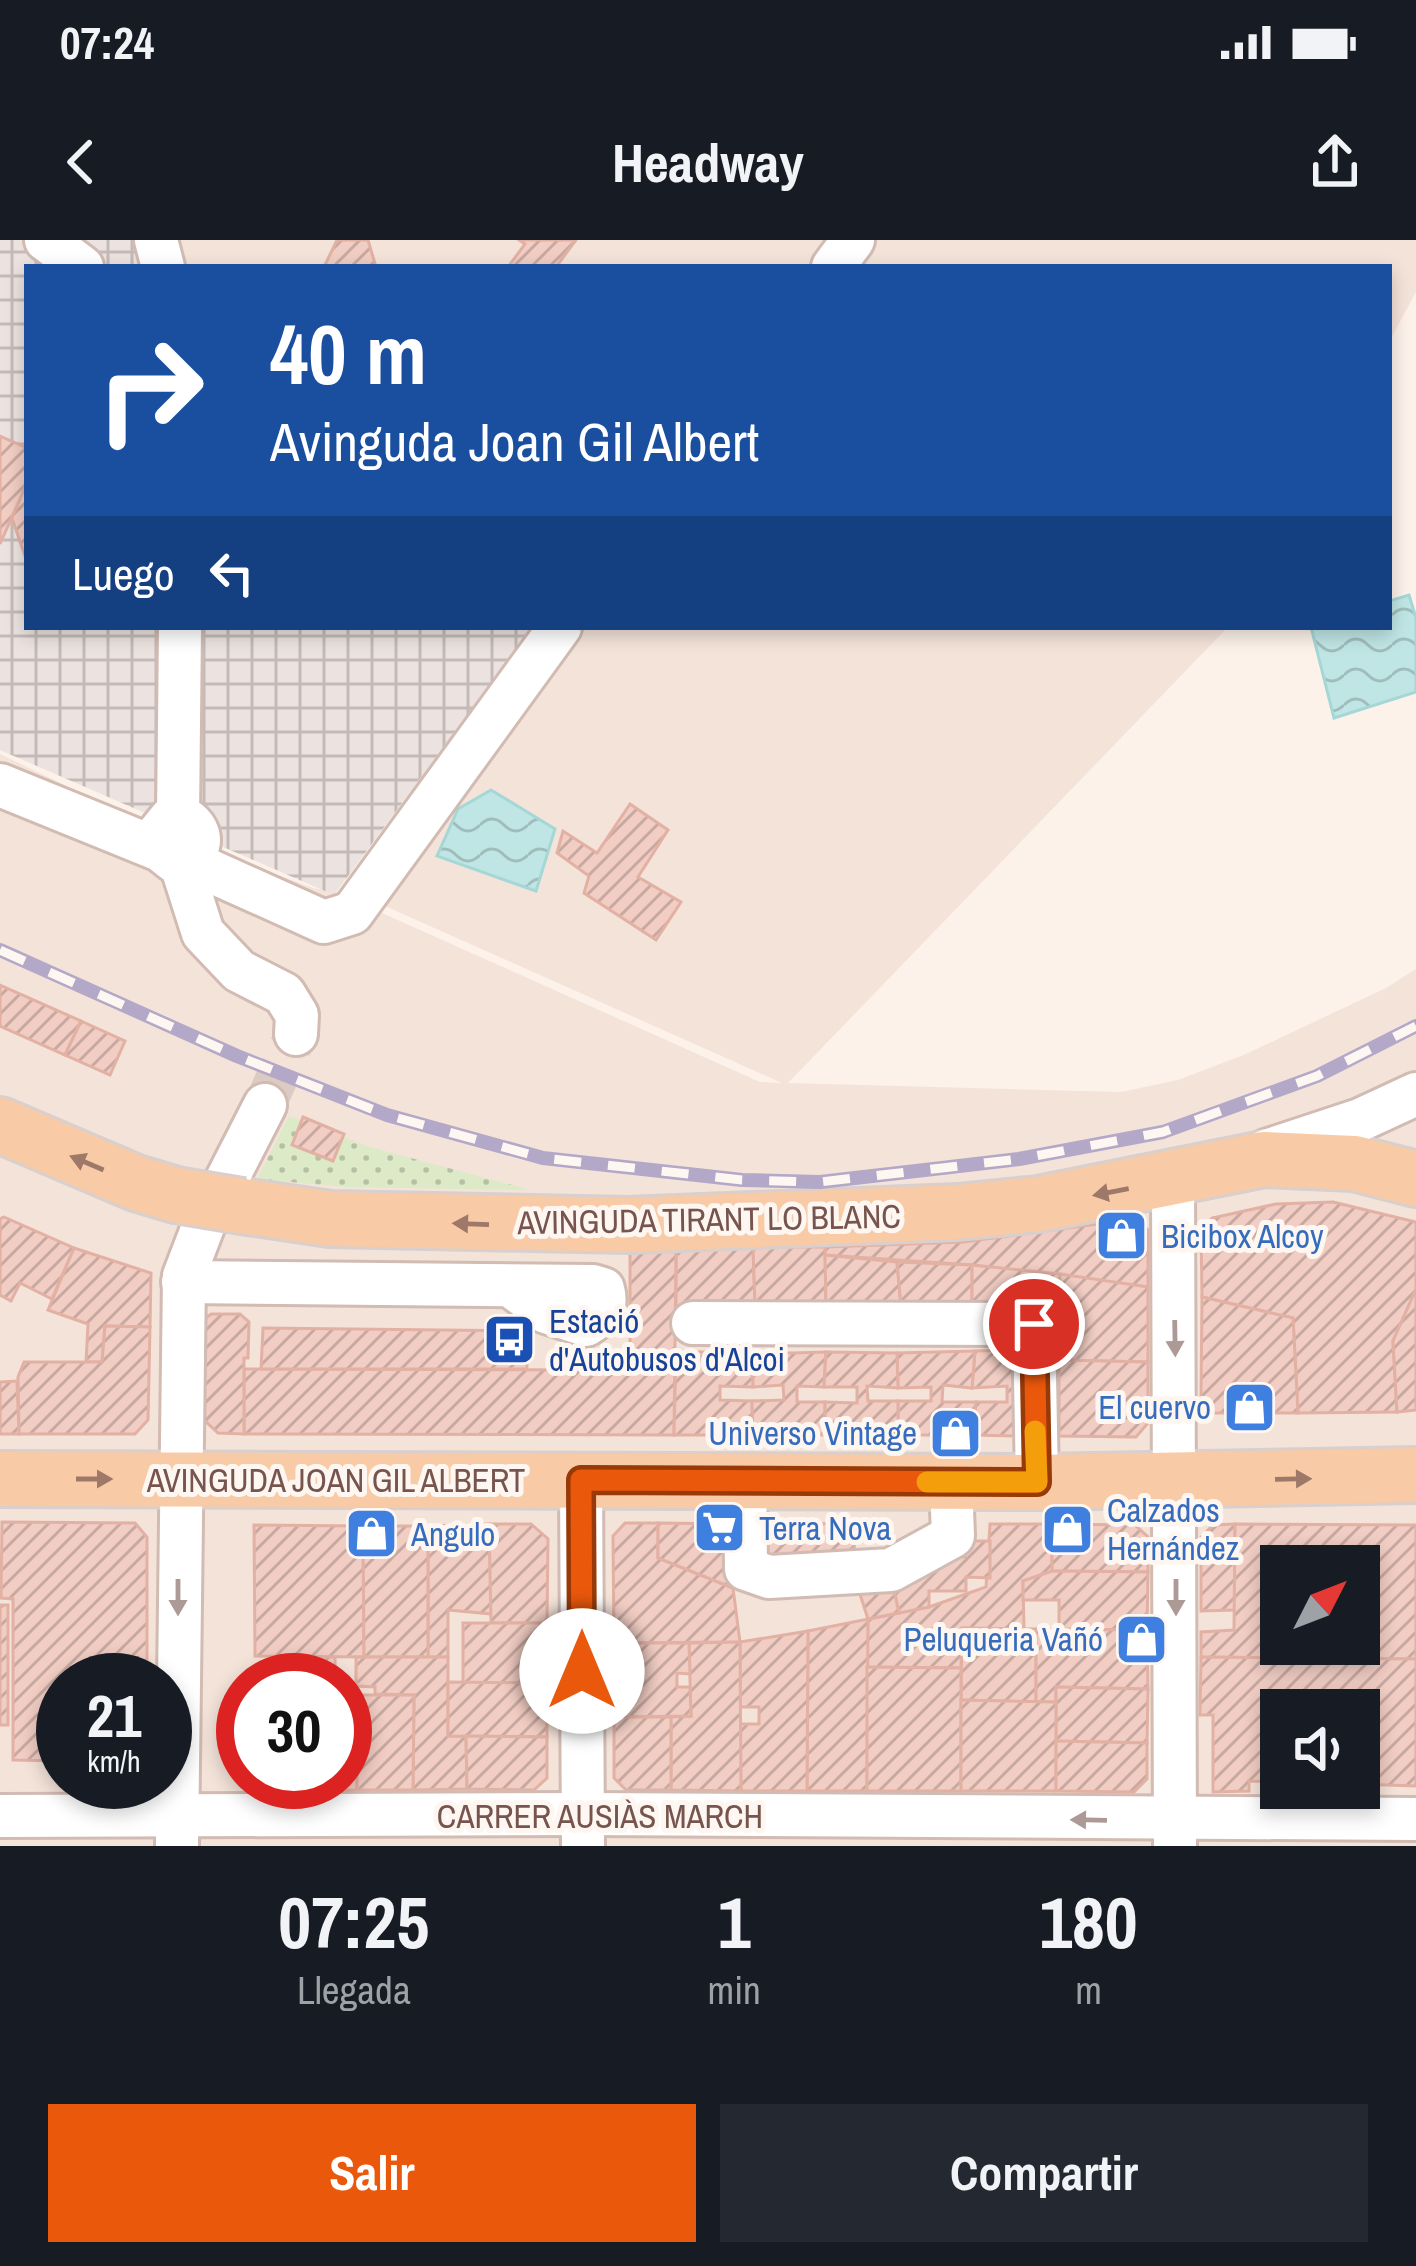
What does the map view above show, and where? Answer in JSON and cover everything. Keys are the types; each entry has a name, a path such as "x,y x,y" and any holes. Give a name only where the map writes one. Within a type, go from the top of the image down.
{"main road":[{"name":"AVINGUDA TIRANT LO BLANC","path":"0,1125 136,1183 176,1195 330,1219 628,1225 956,1212 1039,1204 1225,1165"},
{"path":"1225,1165 1318,1159 1416,1179"},
{"name":"AVINGUDA JOAN GIL ALBERT","path":"0,1479 1037,1482 1416,1475"}],"street":[{"path":"46,240 78,264"},
{"path":"180,630 176,847 203,933 239,971 284,994 297,1015 296,1034"},
{"path":"0,785 176,847 324,922 340,919 363,901 558,630"},
{"name":"AVINGUDA TIRANT LO BLANC","path":"1225,1165 1360,1120 1416,1094"},
{"path":"177,1831 184,1282 191,1251 265,1105"},
{"path":"1173,1179 1175,1833"},
{"path":"184,1282 512,1287"},
{"path":"693,1323 1034,1324 1037,1482"},
{"path":"581,1480 583,1830"},
{"path":"745,1481 746,1569 770,1577 891,1570 953,1536 951,1482"},
{"name":"CARRER AUSIÀS MARCH","path":"0,1816 177,1831 1175,1833 1416,1819"}],"shaded area":[{"path":"0,240 143,240 172,264 24,264 24,630 530,630 334,895 0,750"},
{"path":"96,240 1416,240 1416,292 1392,336 1392,264 127,264"},
{"path":"580,630 1225,630 788,1083 1121,1092 1178,1080 1246,1054 1416,969 1416,1846 0,1846 0,754 232,858 335,892 760,1082 782,1083 385,906"}],"green space":[{"path":"289,1116 370,1147 531,1190 346,1187 257,1179"}],"water":[{"path":"1409,595 1416,618 1416,692 1334,718 1312,630 1392,630 1392,600"},
{"path":"491,790 555,829 536,891 437,856 458,809"}],"building":[{"path":"337,240 368,240 375,264 325,264"},
{"path":"519,240 576,240 558,264 510,264 525,244"},
{"path":"0,436 24,447 24,490 0,544"},
{"path":"24,490 24,553 12,518"},
{"path":"630,804 668,830 638,877 681,902 656,940 584,893 589,876 557,853 563,831 597,853"},
{"path":"0,985 81,1021 65,1055 0,1026"},
{"path":"81,1021 125,1041 110,1075 65,1055"},
{"path":"303,1117 344,1134 333,1161 292,1145"},
{"path":"1333,1202 1416,1222 1416,1289 1393,1341 1397,1412 1298,1413 1293,1318 1202,1297 1201,1232 1212,1218 1276,1204"},
{"path":"0,1219 74,1248 52,1299 20,1283 11,1301 0,1295"},
{"path":"1135,1219 1148,1230 1148,1287 972,1265 825,1255 825,1247 963,1242"},
{"path":"676,1247 753,1247 755,1305 676,1306"},
{"path":"753,1247 825,1247 826,1308 755,1305"},
{"path":"74,1248 151,1273 150,1327 105,1326 102,1362 86,1362 88,1324 48,1310"},
{"path":"676,1250 674,1435 244,1434 244,1369 630,1370 630,1251"},
{"path":"825,1255 897,1262 901,1306 826,1308"},
{"path":"897,1262 972,1265 972,1306 901,1306"},
{"path":"972,1265 1060,1274 1059,1307 972,1306"},
{"path":"1060,1274 1148,1287 1148,1362 1059,1360"},
{"path":"1416,1289 1416,1410 1397,1412 1393,1341"},
{"path":"1202,1297 1293,1318 1298,1413 1214,1413 1201,1399"},
{"path":"211,1314 240,1314 249,1322 244,1434 218,1433 202,1418 202,1321"},
{"path":"105,1326 150,1327 148,1420 135,1434 19,1434 18,1377 24,1362 102,1362"},
{"path":"263,1328 526,1331 527,1369 261,1369"},
{"path":"1014,1350 1014,1436 973,1435 976,1402 1007,1402 1007,1386 972,1388 975,1351"},
{"path":"676,1351 753,1354 753,1387 720,1386 720,1400 752,1401 753,1435 674,1435"},
{"path":"975,1351 972,1388 943,1385 942,1402 976,1402 973,1435 898,1435 898,1401 931,1401 931,1387 898,1388 897,1353"},
{"path":"826,1352 824,1387 797,1386 797,1402 825,1402 825,1435 753,1435 752,1401 784,1400 783,1385 753,1387 753,1354"},
{"path":"826,1352 897,1353 898,1388 867,1386 868,1401 898,1401 898,1435 825,1435 825,1402 857,1403 857,1387 824,1387"},
{"path":"1059,1360 1148,1362 1148,1423 1136,1437 1059,1436"},
{"path":"17,1381 19,1434 0,1434 0,1382"},
{"path":"2,1522 135,1523 147,1537 147,1653 36,1653 36,1760 13,1760 13,1599 1,1598"},
{"path":"625,1523 658,1523 658,1558 733,1588 740,1642 614,1643 613,1536"},
{"path":"658,1523 733,1524 733,1588 658,1558"},
{"path":"759,1523 855,1524 854,1562 758,1563"},
{"path":"489,1524 492,1614 448,1610 448,1657 428,1657 428,1526"},
{"path":"489,1524 531,1524 548,1539 547,1623 491,1623"},
{"path":"990,1524 1052,1524 1052,1571 1023,1581 1024,1629 962,1628 961,1668 867,1667 868,1619 929,1607 986,1587"},
{"path":"1052,1524 1135,1525 1148,1537 1148,1572 1052,1571"},
{"path":"1235,1524 1235,1610 1201,1611 1201,1537 1213,1525"},
{"path":"1235,1524 1416,1525 1416,1659 1380,1659 1380,1545 1260,1545 1260,1658 1201,1657 1201,1632 1234,1630"},
{"path":"254,1525 363,1526 364,1653 255,1653"},
{"path":"363,1526 428,1526 428,1657 364,1653"},
{"path":"964,1541 990,1541 990,1578 966,1577 966,1591 929,1591 929,1607 899,1613 891,1577 928,1556 965,1557"},
{"path":"1052,1571 1148,1572 1147,1630 1059,1629 1059,1600 1023,1600 1023,1581"},
{"path":"891,1577 899,1613 868,1619 855,1579"},
{"path":"0,1605 8,1605 8,1725 0,1725"},
{"path":"868,1619 867,1791 807,1791 808,1631"},
{"path":"463,1623 547,1623 547,1683 463,1683"},
{"path":"962,1628 1036,1629 1036,1702 961,1700"},
{"path":"1036,1629 1147,1630 1148,1689 1056,1687 1056,1702 1036,1702"},
{"path":"808,1631 807,1791 741,1791 740,1724 759,1724 759,1707 740,1707 740,1642"},
{"path":"740,1642 741,1791 671,1790 671,1717 691,1716 689,1643"},
{"path":"614,1643 689,1643 690,1674 677,1673 677,1687 690,1687 691,1716 614,1717"},
{"path":"372,1657 448,1657 448,1736 466,1736 467,1789 413,1790 414,1695 375,1694"},
{"path":"1201,1657 1260,1658 1260,1665 1380,1665 1380,1659 1416,1659 1416,1786 1380,1785 1380,1689 1260,1689 1260,1781 1249,1781 1249,1791 1213,1792 1213,1715 1200,1715"},
{"path":"867,1667 961,1668 961,1791 867,1791"},
{"path":"448,1682 547,1683 547,1737 448,1736"},
{"path":"1056,1687 1148,1689 1147,1743 1056,1741"},
{"path":"372,1695 414,1695 413,1790 372,1790"},
{"path":"961,1700 1056,1702 1056,1791 961,1791"},
{"path":"614,1717 671,1717 671,1790 626,1790 614,1778"},
{"path":"466,1736 547,1737 547,1778 534,1790 467,1789"},
{"path":"1056,1741 1147,1743 1147,1779 1134,1792 1056,1791"}],"tunnel":[{"path":"265,1105 296,1034"}],"railway":[{"path":"0,950 237,1056 387,1115 543,1158 742,1180 820,1182 1019,1159 1163,1132 1317,1076 1416,1026"}],"slow traffic":[{"path":"927,1482 1037,1482 1035,1431"}],"place":[{"name":"Bicibox Alcoy","path":"1122,1236"},
{"name":"Estació d'Autobusos d'Alcoi","path":"510,1340"},
{"name":"El cuervo","path":"1250,1407"},
{"name":"Universo Vintage","path":"956,1433"},
{"name":"Terra Nova","path":"720,1528"},
{"name":"Calzados Hernández","path":"1068,1529"},
{"name":"Angulo","path":"372,1534"},
{"name":"Peluqueria Vañó","path":"1142,1639"}],"route":[{"path":"582,1671 581,1480 1037,1482 1034,1324"}]}
